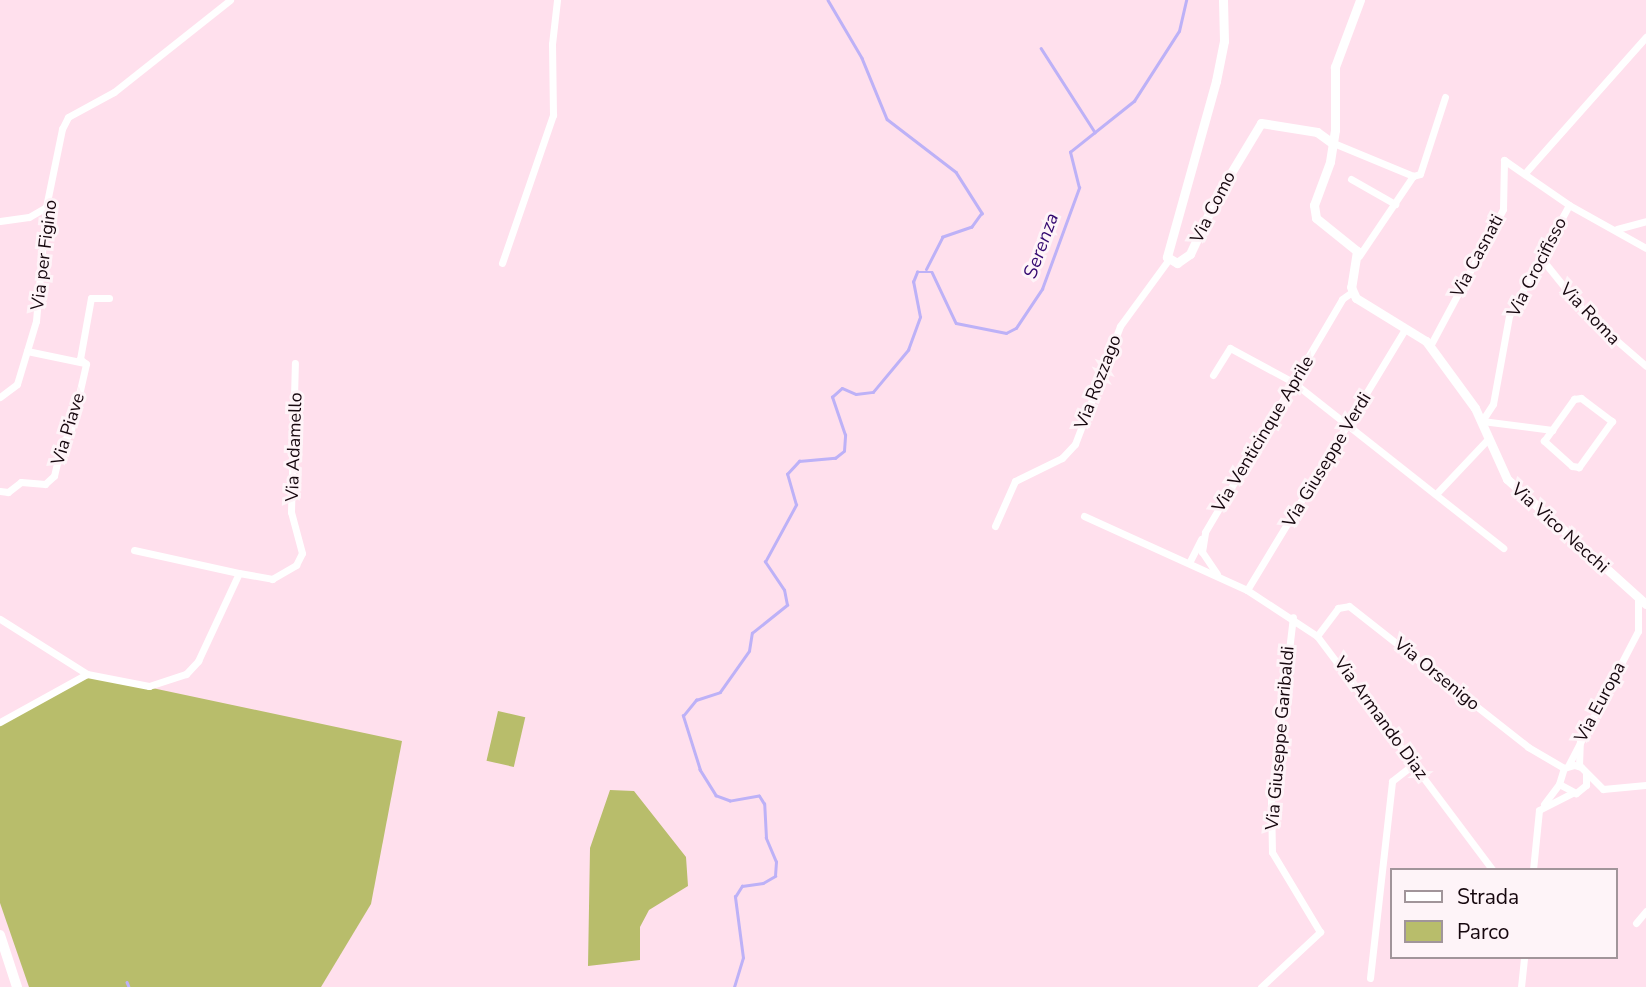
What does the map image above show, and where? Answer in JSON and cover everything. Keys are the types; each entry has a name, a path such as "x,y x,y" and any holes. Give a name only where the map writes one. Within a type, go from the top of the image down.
{"main road":[{"path":"0,935 17,987"}],"street":[{"name":"Via per Figino","path":"0,397 17,384 36,321 46,207 61,129 79,108 114,92 230,0"},
{"path":"502,263 508,256 553,115 552,44 557,0"},
{"name":"Via Como","path":"1223,0 1224,41 1216,81 1196,140 1169,258 1177,263 1190,254 1217,196 1261,123 1317,132 1331,142 1413,176"},
{"path":"1359,256 1354,245 1314,214 1314,205 1332,157 1331,142 1336,126 1335,67 1360,0"},
{"path":"1526,172 1646,37"},
{"path":"1352,292 1359,256 1413,176 1420,174 1432,145 1445,97"},
{"name":"Via Crocifisso","path":"1482,421 1493,404 1509,316 1569,205 1526,172 1504,160"},
{"name":"Via Casnati","path":"1430,346 1503,209 1504,160"},
{"path":"1351,180 1395,204"},
{"path":"1569,205 1617,229 1646,248"},
{"path":"0,221 29,218 46,207"},
{"path":"1617,229 1646,221"},
{"name":"Via Roma","path":"1541,257 1586,314 1646,366"},
{"name":"Via Rozzago","path":"995,526 1015,481 1062,458 1075,444 1120,326 1169,258"},
{"name":"Via Vico Necchi","path":"1352,292 1430,346 1482,421 1507,479 1642,601"},
{"name":"Via Venticinque Aprile","path":"1223,580 1202,552 1205,532 1342,299 1352,292"},
{"name":"Via Piave","path":"0,491 8,492 21,482 45,484 54,476 62,442 70,434 86,364 80,359 91,298 109,298"},
{"name":"Via Giuseppe Verdi","path":"1247,590 1349,425 1405,328"},
{"path":"1213,375 1230,348 1293,382 1503,548"},
{"path":"27,351 86,364"},
{"name":"Via Adamello","path":"239,573 272,579 286,574 302,553 291,513 296,363"},
{"path":"1581,398 1612,421 1580,467 1549,449 1544,441 1552,430 1574,399 1581,398"},
{"path":"1482,421 1552,430"},
{"path":"1436,494 1488,439"},
{"name":"Via Armando Diaz","path":"1084,516 1247,590 1293,617 1317,636 1492,868"},
{"path":"1189,563 1205,532"},
{"path":"0,619 88,674 149,686 186,674 198,661 239,573 134,550"},
{"name":"Via Europa","path":"1566,767 1580,735 1642,629 1642,601"},
{"name":"Via Orsenigo","path":"1317,636 1338,608 1349,606 1545,759 1566,767"},
{"name":"Via Giuseppe Garibaldi","path":"1261,987 1320,932 1272,852 1271,801 1293,617"},
{"path":"0,722 88,674"},
{"path":"1580,735 1579,766 1603,789"},
{"path":"1545,759 1559,781 1572,793"},
{"path":"1370,978 1392,781 1415,763"},
{"path":"1533,868 1539,810 1566,767 1579,766"},
{"path":"1582,790 1586,774"},
{"path":"1539,810 1582,790 1646,785"},
{"path":"1636,923 1646,911"},
{"path":"1521,987 1524,959"}],"green space":[{"path":"91,675 402,741 371,904 321,987 29,987 0,903 0,723"},
{"path":"498,711 525,717 514,767 487,761"},
{"path":"610,790 634,791 686,857 688,886 649,910 640,927 640,960 588,966 590,848"}],"waterway":[{"path":"828,0 862,58 887,119 956,172 982,213 972,227 943,237 927,269"},
{"name":"Serenza","path":"734,987 743,958 735,897 742,886 763,883 775,876 776,862 766,838 764,804 759,796 730,801 716,796 700,770 683,716 696,700 720,692 749,651 752,633 787,605 784,590 765,562 796,505 787,474 799,461 835,458 844,451 845,435 832,397 842,388 856,394 873,392 908,350 920,317 913,282 917,272 932,272 956,323 1006,333 1016,328 1042,289 1079,188 1070,152 1134,101 1179,31 1186,0"},
{"path":"1041,48 1095,132"},
{"path":"127,982 129,987"}]}
